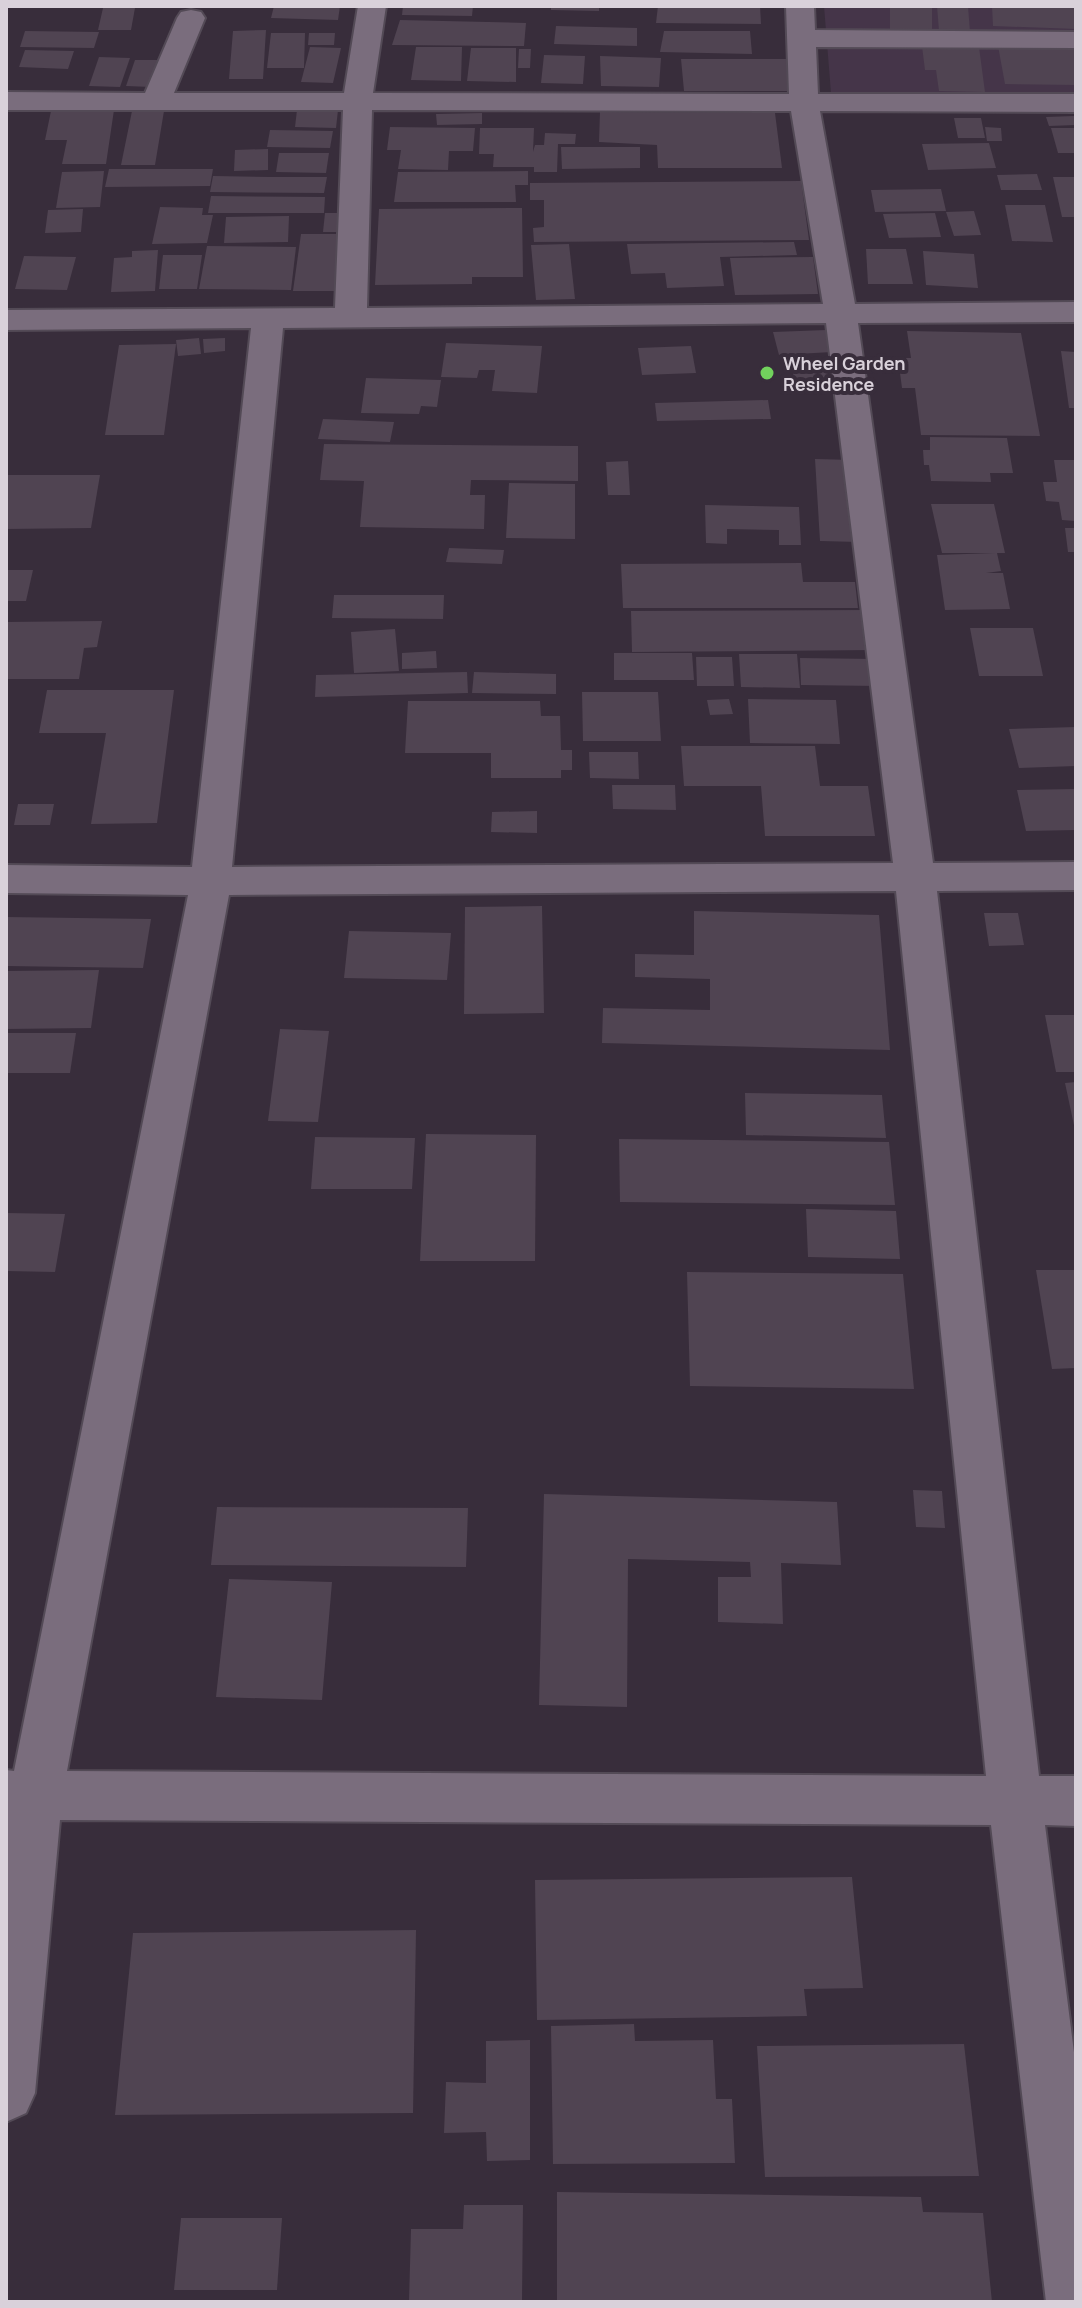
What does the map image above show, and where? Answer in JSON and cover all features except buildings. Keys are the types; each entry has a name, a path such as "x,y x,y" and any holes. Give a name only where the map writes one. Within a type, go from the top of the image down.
{"street":[{"path":"351,317 358,99 372,6"},
{"path":"156,101 191,18"},
{"path":"1076,40 801,22 804,103 841,313 915,877 1015,1801 1076,2302"},
{"path":"6,101 358,99 1076,103"},
{"path":"6,320 1076,312"},
{"path":"6,2093 21,1795 211,881 268,318"},
{"path":"6,879 211,881 1076,876"},
{"path":"21,1795 1076,1801"}],"shaded area":[{"path":"824,6 1076,6 1076,94 831,93"}],"place":[{"name":"Wheel Garden Residence","path":"767,373"}]}
